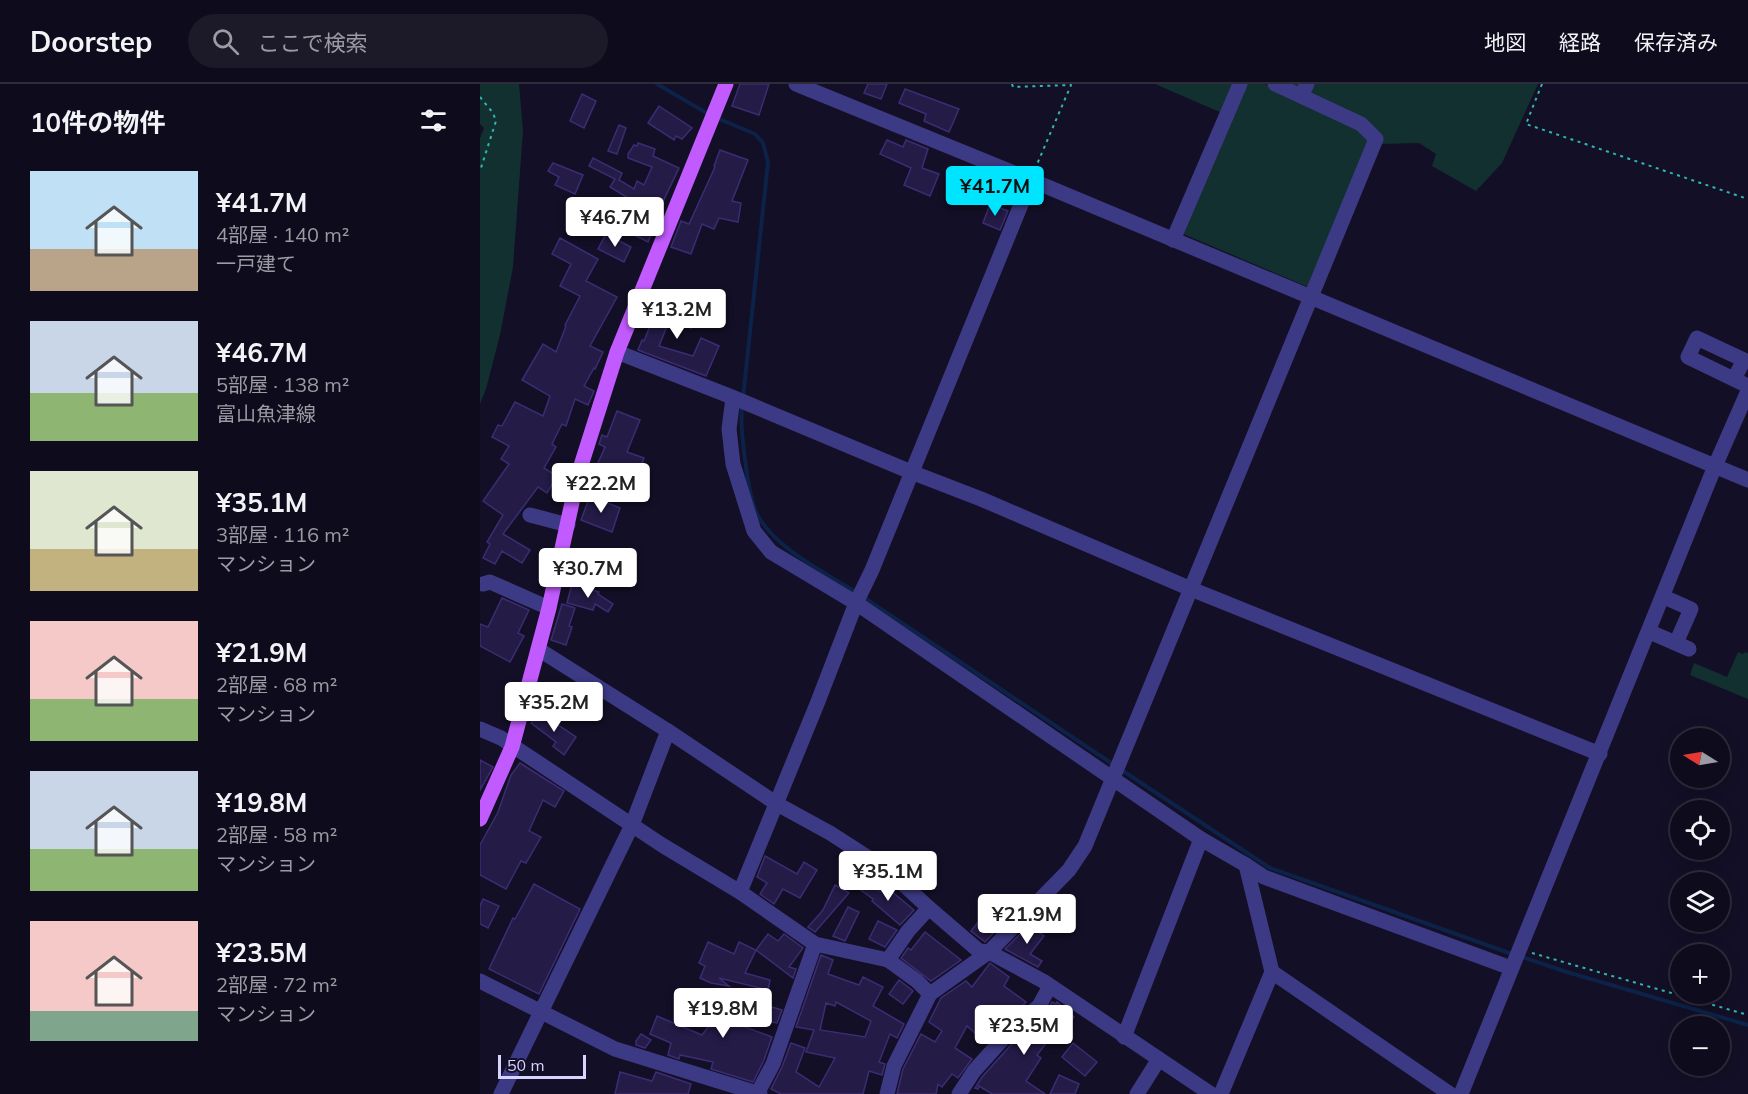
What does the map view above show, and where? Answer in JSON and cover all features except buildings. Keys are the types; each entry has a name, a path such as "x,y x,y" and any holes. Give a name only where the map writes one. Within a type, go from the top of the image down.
{"main road":[{"path":"480,819 513,747 549,608 578,475 617,352 726,84"}],"street":[{"path":"796,84 1748,480"},
{"path":"1173,240 1240,84"},
{"path":"887,1094 894,1066 930,994 989,952 1069,870 1085,846 1376,140 1361,124 1304,90 1275,84"},
{"path":"740,892 856,603 872,570 1031,180"},
{"path":"617,352 981,499 1191,589 1600,754"},
{"path":"1461,1094 1650,632 1715,466 1748,391"},
{"path":"733,398 729,429 733,464 754,531 771,552 856,603 1201,839 1264,877 1511,968"},
{"path":"530,515 567,525"},
{"path":"481,587 490,582 549,608"},
{"path":"1650,632 1683,646 1691,609 1664,597"},
{"path":"538,649 668,731 777,804 830,833 889,872 979,951 989,952 1050,987 1211,1094"},
{"path":"480,729 501,738 632,825 740,892 814,944 888,960 917,981 930,994"},
{"path":"501,1094 632,825 668,731"},
{"path":"1124,1037 1201,839"},
{"path":"1221,1094 1272,972 1246,865"},
{"path":"888,960 908,931 929,908"},
{"path":"480,981 615,1049 758,1093 773,1064 814,944"},
{"path":"1272,972 1450,1094"},
{"path":"959,1094 974,1071 1010,1031 1039,1006 1050,987"},
{"path":"1137,1094 1159,1059"}],"path":[{"path":"1012,84 1013,87 1071,85 1031,180"},
{"path":"1542,84 1526,124 1748,199"},
{"path":"480,97 493,113 496,122 480,171"},
{"path":"1519,950 1748,1015"}],"green space":[{"path":"480,84 519,84 523,131 513,267 500,335 480,404 480,138 484,128 480,124"},
{"path":"1155,84 1236,84 1222,113"},
{"path":"1245,84 1265,84 1298,98 1358,127 1371,141 1308,287 1181,233"},
{"path":"1284,84 1538,84 1502,163 1476,191 1432,166 1436,154 1419,143 1381,144"},
{"path":"1738,652 1748,653 1748,699 1690,675 1694,663 1727,677"}],"waterway":[{"path":"657,84 710,115"},
{"path":"717,118 755,134 763,143 768,162 743,398"},
{"path":"742,406 741,420 747,473 757,514 775,538 788,549 857,593"},
{"path":"863,597 1114,765"},
{"path":"1120,769 1270,868 1515,955"},
{"path":"1522,957 1748,1025"}]}
